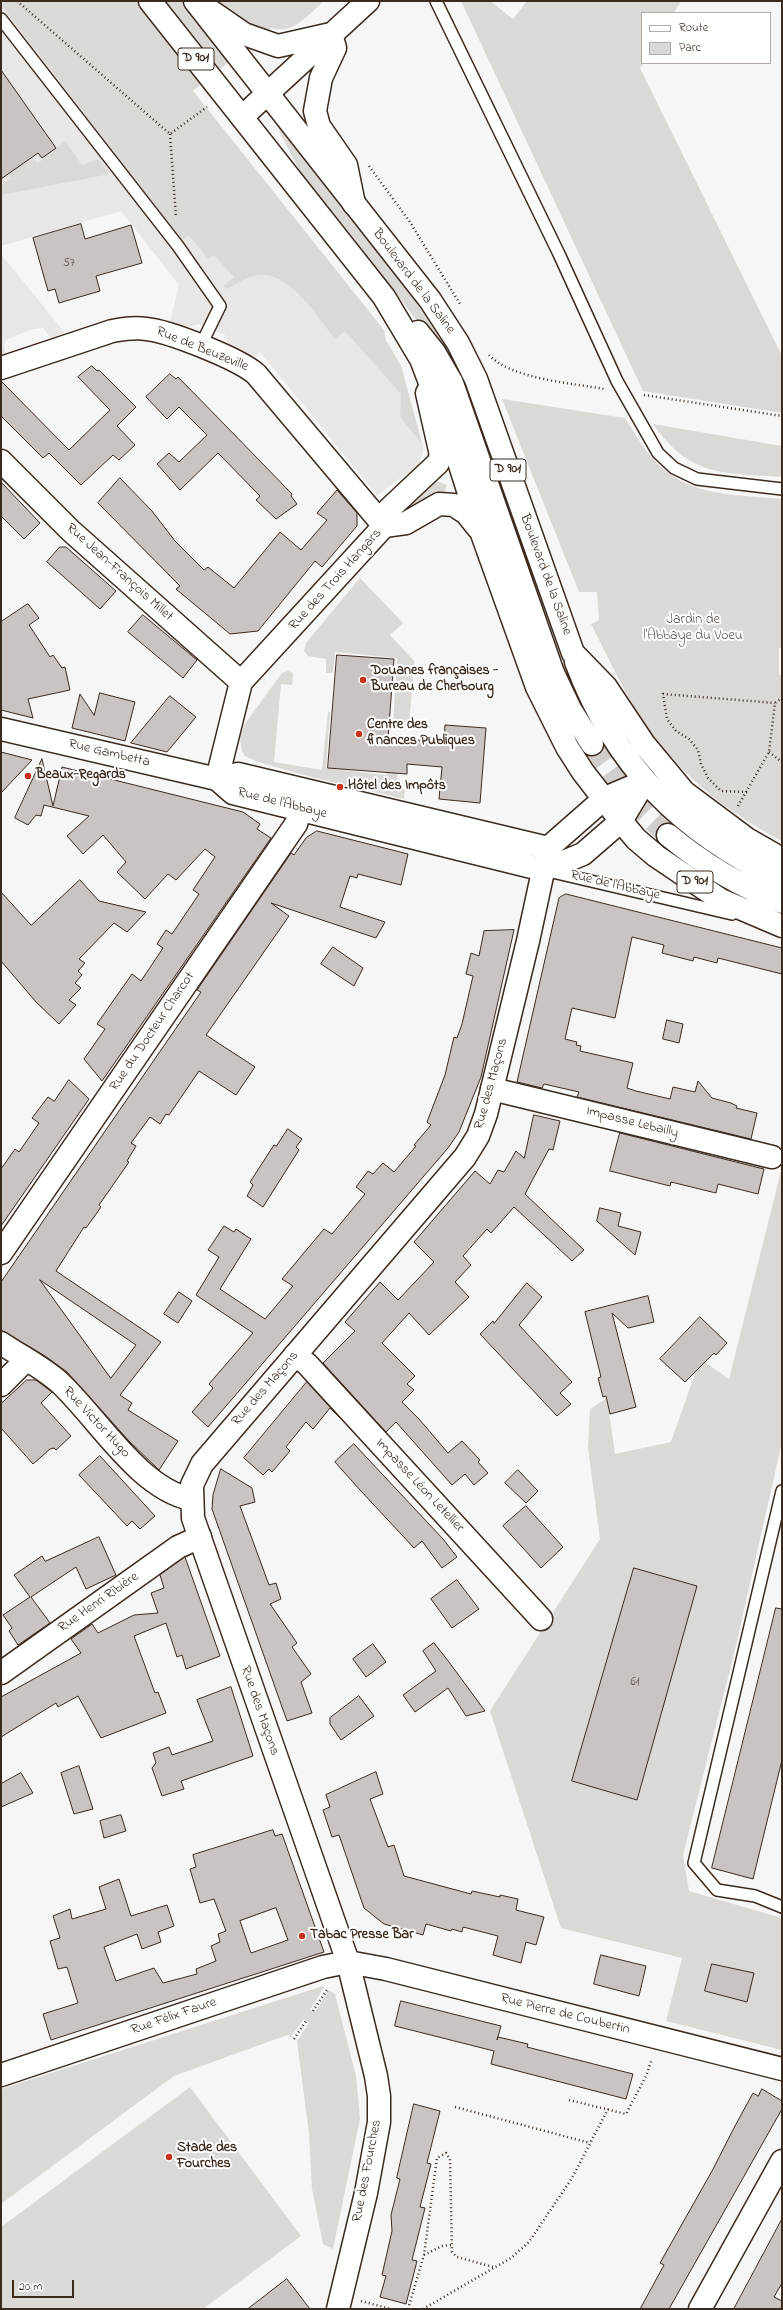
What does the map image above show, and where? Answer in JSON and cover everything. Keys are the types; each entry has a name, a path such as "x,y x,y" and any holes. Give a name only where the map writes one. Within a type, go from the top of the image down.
{"main road":[{"name":"Boulevard de la Saline","path":"150,1 384,297 421,359 452,440 481,531 511,580 570,709 592,744"},
{"name":"Boulevard de la Saline","path":"196,1 430,300 458,343 476,379 573,653 606,687 644,744 684,792 747,839 782,859"},
{"path":"196,1 244,34 278,46 331,34"},
{"path":"242,117 368,1"},
{"path":"331,34 335,48 321,78 315,111 319,126 346,165 354,204"},
{"name":"Boulevard de la Saline","path":"384,297 414,326 434,352 452,383 511,580 537,687 552,719"},
{"name":"Rue de Beuzeville","path":"1,368 112,331 129,328 204,338 256,374 384,526"},
{"name":"Rue des Trois Hangars","path":"217,779 241,682 384,526 388,510 438,463 440,455 421,359"},
{"name":"Rue Jean-François Millet","path":"1,461 71,531 241,682"},
{"path":"384,526 406,523 439,504 454,505 466,514 481,531"},
{"name":"D 901","path":"573,653 586,688 601,717 645,781 672,810 713,842 782,880"},
{"name":"Rue de l'Abbaye","path":"552,719 583,772 636,839 656,856 721,900 781,926"},
{"name":"Rue Gambetta","path":"1,729 217,779"},
{"name":"Rue de l'Abbaye","path":"217,779 238,774 548,848"},
{"name":"Rue de l'Abbaye","path":"217,779 233,793 301,808 544,870 583,854 621,821 645,781"},
{"path":"548,848 605,798 645,781"},
{"name":"Rue du Docteur Charcot","path":"1,1253 296,824 301,808"},
{"name":"D 901","path":"668,835 700,862 753,891 782,902"},
{"name":"Rue des Maçons","path":"348,1962 193,1518 191,1499 192,1485 202,1464 464,1157 483,1126 528,942 548,848"},
{"name":"Impasse Lebailly","path":"492,1089 772,1157"},
{"name":"Rue Victor Hugo","path":"1,1343 58,1382 144,1475 177,1497 191,1499"},
{"name":"Impasse Léon Letellier","path":"295,1355 307,1364 541,1619"},
{"path":"1,1385 26,1360"},
{"name":"Rue Henri Ribière","path":"1,1673 178,1547 200,1536"},
{"name":"Rue Pierre de Coubertin","path":"348,1962 386,1969 782,2069"},
{"name":"Rue Félix Faure","path":"1,2075 323,1967 348,1962"},
{"name":"Rue des Fourches","path":"347,2304 379,2122 379,2096 376,2076 348,1962"},
{"path":"700,2309 782,2161"}],"lane":[{"path":"436,1 559,254 617,381 658,452 674,468 697,479 782,489"},
{"path":"1,19 178,246 220,306 204,338"},
{"name":"Rue de l'Abbaye","path":"544,870 781,926"},
{"path":"782,1491 694,1863 717,1890 755,1896 782,1907"}],"path":[{"path":"17,1 170,134 178,246"},
{"path":"170,134 224,95"},
{"path":"366,162 410,222 464,311"},
{"path":"485,349 496,362 517,371 609,389"},
{"path":"636,394 782,416"},
{"path":"746,792 721,791 708,778 701,764 698,750 689,739 676,731 667,719 663,694 775,703 782,698"},
{"path":"736,810 769,752 775,703"},
{"path":"769,752 782,762"},
{"path":"313,2011 327,1989"},
{"path":"294,2039 306,2021"},
{"path":"569,2100 626,2114 646,2076 660,2039"},
{"path":"455,2106 590,2143"},
{"path":"424,2309 511,2258 529,2242 572,2178 608,2110"},
{"path":"408,2309 424,2255 437,2158 446,2153 450,2159 452,2252 457,2257 494,2267"},
{"path":"424,2255 442,2246 452,2245"},
{"path":"347,2304 391,2309"}],"shaded area":[{"path":"1,1 284,262 389,344 401,366 423,445 423,453 418,466 377,495 260,352 255,357 227,344 225,335 199,324 187,328 170,322 179,285 121,211 1,246"},
{"path":"1,254 65,333 51,338 43,328 33,329 6,340 4,346 6,355 2,356"}],"green space":[{"path":"1,1 324,1 306,18 293,26 286,29 271,28 193,91 384,330 386,341 401,366 422,444 400,417 401,394 345,331 335,339 302,297 291,287 269,275 253,276 227,289 224,286 234,277 214,255 208,259 189,235 182,240 1,5"},
{"path":"461,1 490,1 513,19 527,1 681,1 675,12 641,12 641,64 643,64 640,68 782,356 782,413 643,391"},
{"path":"280,128 400,279 443,341 456,367 450,364 346,228 302,175 278,129"},
{"path":"65,141 82,165 98,159 110,174 1,195 1,186 11,178 8,174 32,157 38,163"},
{"name":"Jardin de l'Abbaye du Voeu","path":"502,399 625,418 651,456 661,467 674,477 688,484 718,493 782,499 782,648 779,648 779,675 782,675 782,841 728,808 696,782 681,768 653,736 635,709 591,624 599,620 597,592 579,592"},
{"path":"653,424 782,446 782,477 742,474 709,469 680,454"},
{"path":"437,481 447,485 443,497 402,517 394,511"},
{"path":"360,578 403,623 390,635 414,661 409,727 393,725 397,658 335,652 333,673 326,673 326,659 308,656 304,651 306,643"},
{"path":"288,671 293,673 292,685 281,684 274,762 322,770 328,712 330,712 326,768 385,775 398,763 397,784 405,790 404,799 315,778 258,762 245,756 242,751 240,738 244,725 282,673"},
{"path":"782,1167 782,1442 735,1650 683,1855 689,1891 782,1918 782,2050 666,2021 682,1958 561,1928 490,1711 600,1539 588,1448 590,1409 607,1398 615,1454 671,1442 700,1359 729,1379"},
{"path":"323,1986 324,1987 310,2010 315,2012 329,1990 335,1994 356,2076 360,2119 333,2249 323,2244 312,2189 309,2134 297,2041 309,2023 304,2019 291,2037 288,2035 276,2039 174,2076 1,2204 1,2089"},
{"name":"Stade des Fourches","path":"190,2087 301,2236 203,2309 1,2309 1,2227"}],"building":[{"path":"1,70 56,148 42,158 38,153 1,179"},
{"path":"81,224 85,239 131,225 142,263 96,276 100,291 59,303 55,289 48,291 33,238"},
{"path":"92,366 97,371 99,370 136,407 117,426 135,445 119,460 113,455 81,485 49,453 43,458 1,416 1,381 69,450 110,410 78,377"},
{"path":"170,374 176,379 178,377 226,426 292,494 291,496 297,504 276,519 256,500 260,496 218,453 180,490 157,464 169,453 179,462 207,435 179,407 167,419 146,397"},
{"path":"120,478 152,511 175,541 204,570 208,567 234,588 280,532 301,550 327,520 317,513 337,490 357,513 357,526 322,567 315,561 258,631 230,634 176,589 180,586 98,503"},
{"path":"1,482 40,523 24,539 1,516"},
{"path":"60,547 66,547 116,591 100,609 47,562"},
{"path":"28,604 39,618 29,625 50,657 53,655 62,668 65,667 70,690 28,699 33,718 1,710 1,622"},
{"path":"143,615 197,660 183,678 128,632"},
{"name":"Centre des finances Publiques","path":"337,655 394,659 388,738 444,742 445,725 486,728 480,803 439,799 442,767 407,764 407,774 328,768"},
{"path":"100,693 135,702 125,741 72,728 80,694 94,715"},
{"path":"170,696 196,717 167,752 131,743"},
{"path":"1,752 32,760 1,793"},
{"path":"42,759 53,806 62,767 243,812 260,824 257,829 271,838 102,1081 84,1059 105,1029 97,1024 132,974 141,981 163,948 157,944 166,930 172,934 199,894 193,890 215,857 205,849 176,880 168,874 145,899 117,872 126,862 103,835 83,854 67,836 89,816 44,805 41,816 36,815 28,825 15,818"},
{"path":"317,831 408,854 401,885 358,874 357,878 350,876 340,907 385,922 376,938 271,903 289,916 206,1035 255,1067 236,1095 199,1071 169,1115 166,1114 160,1124 150,1117 131,1143 136,1146 127,1161 129,1162 99,1205 101,1207 86,1228 84,1227 56,1271 161,1342 120,1395 132,1403 128,1410 178,1441 159,1470 129,1441 67,1372 45,1356 1,1330 1,1282 201,992 197,990 291,853 294,855 306,838","holes":["40,1280 136,1345 111,1378"]},
{"path":"80,880 99,901 146,912 127,932 114,923 79,959 85,963 78,971 82,975 75,983 81,988 69,1000 76,1005 59,1024 36,1002 1,961 1,892 31,925"},
{"path":"566,894 782,948 782,974 718,958 717,963 694,957 693,961 662,953 664,945 632,937 615,1018 572,1008 565,1039 577,1042 576,1045 581,1046 580,1051 633,1063 627,1088 636,1091 670,1099 673,1087 695,1092 698,1081 712,1098 731,1103 737,1106 736,1108 757,1113 751,1139 577,1097 579,1092 544,1084 542,1088 517,1082 559,898"},
{"path":"514,930 481,1077 459,1132 448,1148 208,1427 192,1412 213,1388 209,1384 253,1333 196,1295 219,1257 208,1250 224,1226 234,1232 236,1229 251,1239 220,1289 265,1319 293,1286 282,1279 324,1229 332,1234 365,1194 356,1187 368,1171 373,1174 383,1163 394,1172 416,1146 414,1145 431,1125 427,1122 445,1075 454,1037 457,1038 462,1024 473,976 466,974 471,953 479,956 484,931"},
{"path":"333,947 363,968 354,986 321,964"},
{"path":"667,1020 683,1024 679,1043 663,1039"},
{"path":"69,1080 89,1099 1,1226 1,1169 15,1149 19,1152 39,1123 32,1118 48,1097 54,1101"},
{"path":"534,1115 560,1121 553,1150 549,1149 525,1194 584,1250 572,1261 514,1207 491,1233 487,1229 463,1256 471,1265 455,1282 469,1297 429,1335 409,1313 382,1343 415,1376 407,1384 414,1390 402,1402 419,1419 448,1453 462,1441 480,1460 478,1462 488,1473 474,1485 465,1474 452,1485 396,1422 386,1432 323,1363 355,1331 345,1322 380,1282 398,1300 434,1262 414,1242 475,1171 490,1184 498,1170 504,1172 516,1151 524,1158"},
{"path":"288,1129 302,1139 296,1147 299,1150 263,1207 247,1196 253,1185 250,1182 274,1145 276,1146"},
{"path":"620,1133 764,1169 758,1194 718,1184 716,1193 671,1182 670,1186 610,1171"},
{"path":"600,1208 621,1213 618,1226 641,1232 635,1255 597,1221"},
{"path":"527,1283 542,1297 519,1325 572,1382 560,1393 571,1404 557,1416 480,1334 493,1321 494,1323"},
{"path":"179,1292 192,1301 178,1323 164,1314"},
{"path":"648,1296 654,1322 628,1328 612,1313 636,1407 610,1414 606,1396 603,1397 598,1378 601,1377 585,1312"},
{"path":"700,1317 727,1343 716,1355 714,1353 685,1382 660,1359"},
{"path":"27,1380 36,1380 52,1392 41,1403 71,1436 56,1450 54,1448 50,1449 33,1464 1,1428 1,1404"},
{"path":"307,1382 339,1417 330,1408 313,1429 306,1422 286,1447 290,1451 272,1472 269,1469 263,1475 244,1458"},
{"path":"354,1444 443,1539 457,1557 442,1568 422,1541 414,1548 360,1490 335,1462"},
{"path":"100,1456 155,1516 140,1529 132,1521 127,1526 79,1475"},
{"path":"221,1469 252,1488 255,1502 240,1506 269,1585 276,1583 281,1599 270,1604 297,1643 292,1647 311,1674 301,1682 312,1713 287,1721 212,1509 213,1495"},
{"path":"518,1470 538,1491 526,1503 505,1483"},
{"path":"526,1506 563,1547 541,1568 503,1526"},
{"path":"99,1537 116,1575 86,1589 76,1567 31,1597 50,1623 18,1645 9,1631 12,1628 3,1615 30,1597 14,1575 42,1556 45,1561"},
{"path":"185,1557 220,1656 186,1669 182,1655 177,1657 166,1623 134,1636 155,1693 158,1692 166,1713 101,1738 78,1696 58,1707 56,1703 1,1737 1,1697 81,1653 71,1639 92,1624 98,1633 134,1615 158,1613 151,1593 164,1588 160,1575"},
{"path":"634,1568 697,1586 637,1800 572,1781"},
{"path":"457,1580 479,1609 452,1628 431,1599"},
{"path":"776,1608 782,1609 782,1760 753,1879 712,1868"},
{"path":"434,1643 485,1711 466,1716 448,1688 415,1712 403,1695 436,1671 423,1651"},
{"path":"373,1644 386,1662 366,1677 353,1659"},
{"path":"231,1687 253,1756 181,1781 184,1789 162,1796 152,1768 156,1763 153,1753 169,1747 172,1755 213,1741 197,1700"},
{"path":"359,1696 374,1716 341,1740 330,1724 330,1718"},
{"path":"79,1766 93,1809 74,1814 61,1773"},
{"path":"376,1772 383,1794 370,1799 388,1847 394,1845 404,1876 471,1894 472,1891 518,1899 516,1910 544,1917 536,1945 526,1942 521,1963 493,1955 498,1936 463,1927 462,1932 452,1929 451,1931 426,1924 423,1935 384,1924 364,1908 339,1835 332,1837 323,1810 330,1807 326,1795"},
{"path":"21,1773 33,1793 1,1807 1,1784"},
{"path":"121,1815 126,1831 104,1838 100,1821"},
{"path":"273,1830 275,1836 282,1834 324,1952 51,2040 43,2014 78,2003 67,1967 58,1969 50,1941 60,1938 53,1916 70,1909 72,1919 106,1909 99,1887 119,1879 131,1916 167,1905 174,1926 158,1932 161,1942 142,1949 137,1934 104,1947 116,1981 154,1968 163,1983 197,1974 196,1969 216,1961 211,1946 220,1942 218,1934 226,1931 214,1899 200,1903 190,1869 196,1867 193,1855","holes":["276,1908 288,1940 251,1953 240,1921"]},
{"path":"601,1955 646,1966 639,1996 594,1984"},
{"path":"712,1964 754,1973 747,2002 705,1991"},
{"path":"401,2001 501,2026 497,2040 498,2037 528,2044 527,2047 633,2074 626,2099 491,2064 494,2051 395,2026"},
{"path":"762,2089 782,2101 782,2109 669,2309 640,2309 664,2265 660,2263 712,2171 753,2093 758,2096"},
{"path":"414,2104 440,2111 427,2163 431,2164 420,2207 425,2208 412,2260 417,2261 406,2304 380,2297 386,2276 382,2275 392,2231 391,2215 400,2179 397,2178"},
{"path":"782,2219 782,2283 774,2297 782,2301 782,2309 734,2309"},
{"path":"287,2279 310,2309 248,2309"}],"tunnel":[{"path":"592,744 636,804 668,835"}],"place":[{"name":"Douanes françaises - Bureau de Cherbourg","path":"363,680"},
{"name":"Centre des finances Publiques","path":"359,734"},
{"name":"Beaux-Regards","path":"28,776"},
{"name":"Hôtel des Impôts","path":"340,787"},
{"name":"Tabac Presse Bar","path":"302,1936"},
{"name":"Stade des Fourches","path":"169,2157"}]}
